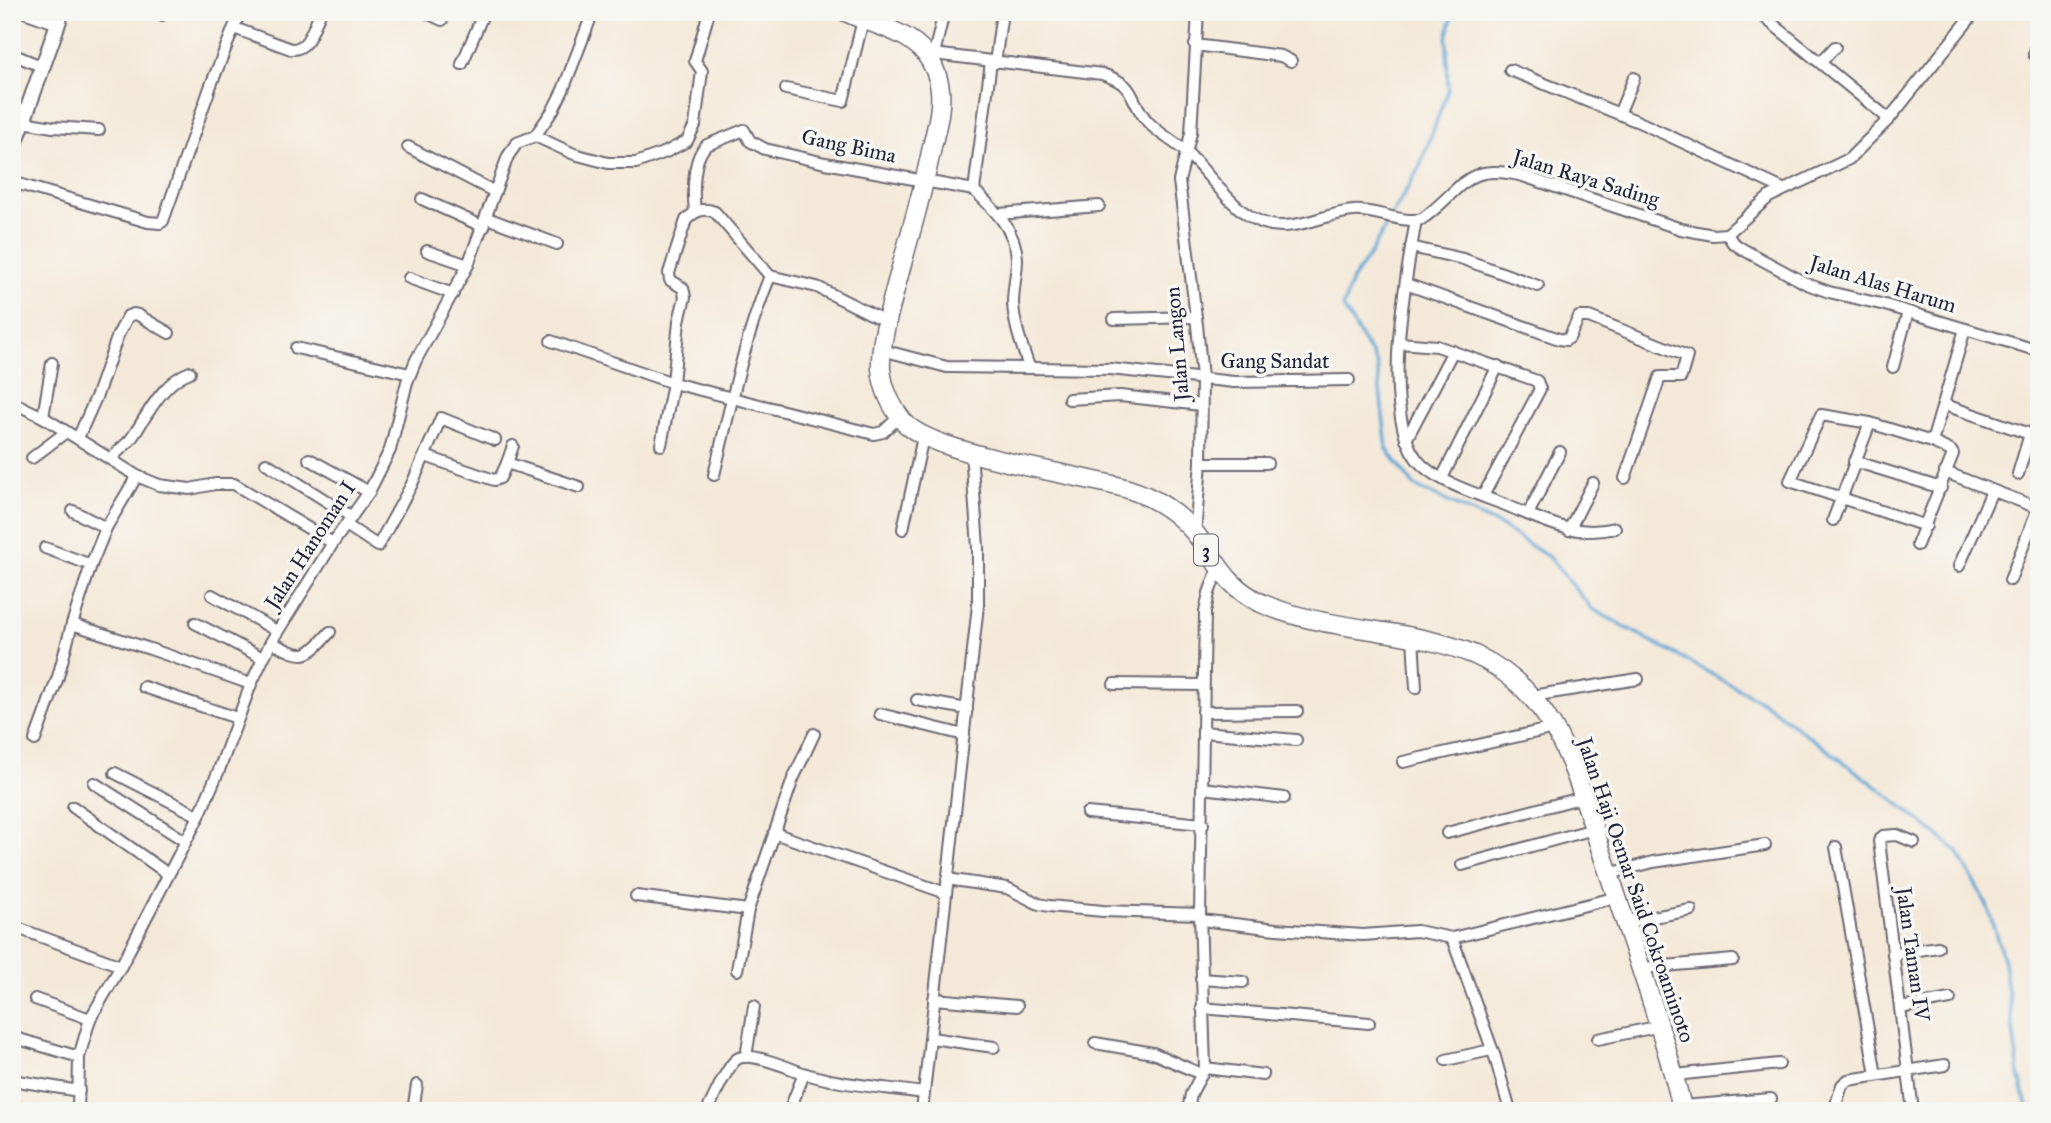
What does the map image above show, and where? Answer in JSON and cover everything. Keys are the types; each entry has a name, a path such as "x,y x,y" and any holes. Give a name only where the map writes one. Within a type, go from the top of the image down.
{"highway":[{"path":"846,12 910,40 929,53"},
{"name":"Jalan Haji Oemar Said Cokroaminoto","path":"929,53 937,78 940,102 924,181 882,350 884,387 900,416 908,427 923,437 971,452 1127,489 1162,504 1195,534 1218,569 1240,591 1272,607 1306,617 1461,650 1484,659 1515,679 1532,696 1555,728 1584,797 1661,1026 1683,1108"}],"main road":[{"path":"12,153 60,18"}],"street":[{"path":"24,12 60,18"},
{"path":"149,12 162,15"},
{"path":"12,181 148,222 160,223 166,216 211,85 240,12"},
{"path":"425,12 442,20"},
{"path":"462,64 484,12"},
{"name":"Jalan Hanoman I","path":"78,1111 79,1057 90,1019 121,966 199,816 251,684 271,642 333,542 369,492 390,450 410,374 468,265 512,148 535,136 563,90 593,12"},
{"path":"535,136 594,161 620,164 636,163 687,141 695,125 702,71 695,61 709,12"},
{"path":"944,12 929,53 1102,74 1115,79 1126,85 1150,124 1185,151 1237,206 1255,220 1268,225 1284,226 1352,211 1416,220 1399,344 1399,402 1406,440 1415,457 1424,467 1442,478 1569,530 1598,532 1615,528"},
{"path":"1002,12 974,190 999,214 1013,241 1017,257 1014,317 1029,367"},
{"name":"Jalan Langon","path":"1195,534 1201,463 1202,378 1180,175 1191,133 1198,12"},
{"path":"1758,12 1889,119"},
{"path":"1727,234 1746,220 1758,206 1783,189 1849,159 1889,119 1975,12"},
{"path":"234,28 291,49 299,49 305,45 320,13"},
{"path":"786,89 843,101 863,20"},
{"path":"2039,40 2034,54 2039,59"},
{"path":"1195,45 1281,56 1291,61"},
{"path":"1821,62 1835,47"},
{"path":"12,54 42,70"},
{"path":"12,60 42,70"},
{"path":"1510,70 1619,114 1783,189"},
{"path":"1619,114 1634,78"},
{"path":"23,122 99,130"},
{"name":"Gang Bima","path":"695,212 694,183 702,149 744,130 750,141 765,149 825,163 974,190"},
{"path":"408,147 495,191"},
{"path":"1180,175 1187,170 1201,167"},
{"name":"Jalan Raya Sading","path":"1416,220 1433,211 1464,181 1482,172 1504,171 1681,229 1713,235 1727,234"},
{"path":"422,199 557,244"},
{"path":"999,214 1098,206"},
{"path":"661,445 673,383 679,321 685,293 681,286 670,281 669,273 686,220 695,212 707,209 715,212 770,276 817,287 887,322"},
{"name":"Jalan Alas Harum","path":"1727,234 1733,243 1744,250 1808,284 1829,292 1908,312 2039,351"},
{"path":"1411,247 1463,259 1538,286"},
{"path":"427,251 468,265"},
{"path":"714,475 756,312 770,276"},
{"path":"409,278 453,294"},
{"path":"1406,284 1559,340 1569,338 1579,317 1590,317 1687,356 1682,377 1660,377 1625,478"},
{"path":"1893,367 1908,312"},
{"path":"78,438 128,316 138,315 169,333"},
{"path":"1114,319 1196,317"},
{"path":"1932,442 1945,405 1965,329"},
{"path":"551,341 673,383 874,434 883,432 900,416"},
{"path":"1399,344 1437,346 1537,381 1540,389 1483,496"},
{"path":"296,348 410,374"},
{"name":"Gang Sandat","path":"882,350 947,367 1110,369 1234,382 1349,380"},
{"path":"1406,440 1453,351"},
{"path":"43,417 52,363"},
{"path":"1442,478 1498,366"},
{"path":"111,458 130,441 166,389 190,372"},
{"path":"1069,400 1121,396 1201,405"},
{"path":"12,402 43,417 138,476 159,485 179,489 234,484 333,542"},
{"path":"1945,405 2035,435 2018,474"},
{"path":"1917,545 1926,526 1941,488 1951,451 1932,442 1870,423 1821,415 1790,481 1926,526"},
{"path":"266,463 349,521 378,546 425,456 441,418 495,440"},
{"path":"1833,520 1870,423"},
{"path":"32,458 66,432"},
{"path":"903,528 923,437"},
{"path":"425,456 494,480 500,478 513,446"},
{"path":"922,1111 979,577 971,452"},
{"path":"1528,514 1560,452"},
{"path":"309,459 369,492"},
{"path":"1854,461 1941,488"},
{"path":"507,463 579,487"},
{"path":"1201,463 1267,463"},
{"path":"1945,472 2038,508 2010,580"},
{"path":"35,740 106,528 138,476"},
{"path":"1569,530 1593,483"},
{"path":"1959,566 1992,491"},
{"path":"73,512 106,528"},
{"path":"45,548 92,565"},
{"path":"1188,1111 1191,1094 1203,1071 1200,917 1205,612 1218,569"},
{"path":"212,595 277,631"},
{"path":"195,623 263,658"},
{"path":"72,624 251,684"},
{"path":"271,642 302,655 317,646 330,632"},
{"path":"1413,638 1416,688"},
{"path":"1532,696 1638,678"},
{"path":"1115,684 1203,685"},
{"path":"144,687 237,718"},
{"path":"917,700 967,709"},
{"path":"1203,712 1297,711"},
{"path":"880,714 964,735"},
{"path":"1403,762 1555,728"},
{"path":"1203,732 1296,740"},
{"path":"737,970 748,910 793,779 814,734"},
{"path":"115,773 199,816"},
{"path":"94,783 185,841"},
{"path":"1203,788 1284,798"},
{"path":"1447,832 1584,797"},
{"path":"73,807 168,874"},
{"path":"1087,813 1203,824"},
{"path":"1462,865 1594,830"},
{"path":"774,833 946,893"},
{"name":"Jalan Taman IV","path":"1913,1111 1879,841 1883,836 1892,835 1914,842"},
{"path":"1609,874 1653,862 1765,845"},
{"path":"1836,847 1876,1074"},
{"path":"947,879 1007,888 1049,906 1200,917 1290,930 1363,935 1417,931 1452,938 1618,897"},
{"path":"636,895 748,910"},
{"path":"1626,922 1691,910"},
{"path":"12,926 121,966"},
{"path":"1452,938 1510,1111"},
{"path":"1893,954 1938,947"},
{"path":"1642,968 1733,960"},
{"path":"1201,979 1243,982"},
{"path":"35,999 90,1019"},
{"path":"934,999 1017,1006"},
{"path":"1900,1008 1950,999"},
{"path":"746,1056 754,1006"},
{"path":"1202,1007 1369,1023"},
{"path":"1598,1040 1661,1026"},
{"path":"12,1037 79,1057"},
{"path":"931,1038 994,1047"},
{"path":"1095,1043 1153,1053 1203,1071 1263,1075"},
{"path":"1446,1060 1491,1050"},
{"path":"707,1111 732,1065 746,1056 804,1074 923,1093"},
{"path":"1675,1075 1779,1064"},
{"path":"1834,1111 1844,1082 1876,1074 1945,1065"},
{"path":"789,1111 804,1074"},
{"path":"12,1080 79,1091"},
{"path":"413,1111 416,1085"},
{"path":"1683,1108 1771,1099"}],"waterway":[{"path":"1453,12 1447,38 1448,90 1420,166 1370,254 1352,280 1343,307 1377,364 1387,449 1414,486 1501,526 1550,558 1592,609 1763,702 1884,792 1957,851 1987,905 2004,962 2019,1074 2028,1111"}]}
